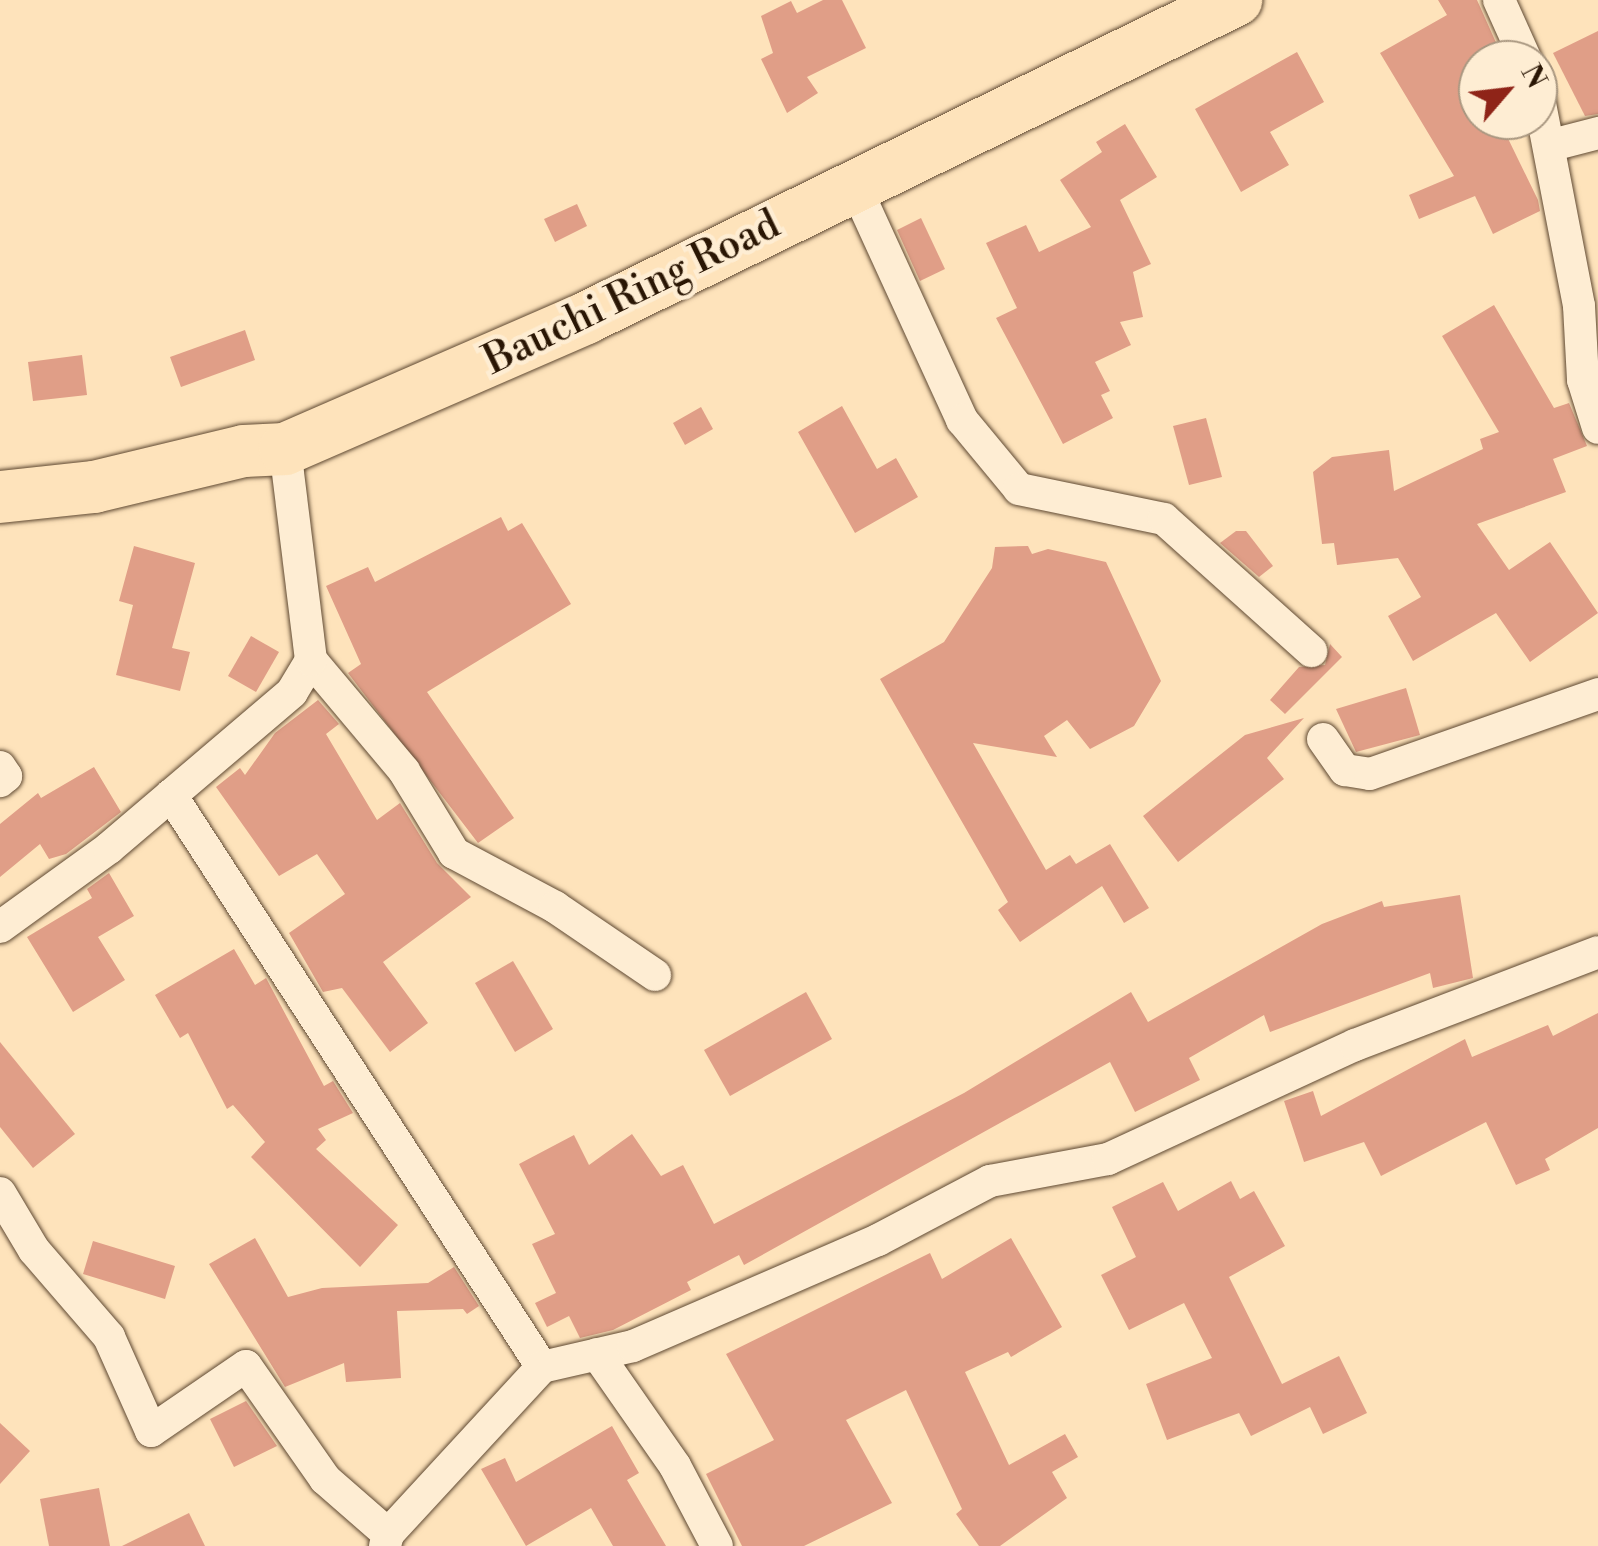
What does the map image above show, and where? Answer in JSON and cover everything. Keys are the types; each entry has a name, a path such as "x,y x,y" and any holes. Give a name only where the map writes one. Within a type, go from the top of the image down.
{"main road":[{"name":"Bauchi Ring Road","path":"0,497 94,487 244,452 286,449 569,326 1211,6"}],"street":[{"path":"1500,0 1517,40"},
{"path":"1552,145 1598,132"},
{"path":"1551,140 1579,306 1582,380 1597,422"},
{"path":"854,184 962,420 1019,489 1164,519 1311,651"},
{"path":"286,449 311,660 404,771 454,854 555,907 655,975"},
{"path":"0,927 171,794 292,692 311,660"},
{"path":"1323,739 1344,770 1370,774 1598,694"},
{"path":"0,766 6,776 0,781"},
{"path":"171,794 542,1367"},
{"path":"0,1192 34,1250 109,1336 151,1432 246,1366 325,1478 386,1540 542,1367 633,1346 860,1247 990,1181 1108,1159 1355,1045 1598,952"},
{"path":"598,1354 674,1466 717,1546"}],"building":[{"path":"823,0 842,0 866,48 807,77 818,93 787,113 761,59 773,53 761,16 791,1 797,13"},
{"path":"1438,0 1477,0 1495,40 1458,40 1458,140 1509,140 1538,200 1540,211 1493,234 1475,196 1419,219 1409,195 1454,176 1380,53 1447,15"},
{"path":"1598,31 1598,114 1585,116 1558,63 1558,51"},
{"path":"1297,52 1324,102 1270,132 1289,165 1241,192 1195,109"},
{"path":"1125,124 1157,177 1120,200 1151,264 1133,272 1143,317 1120,322 1131,345 1095,362 1110,391 1101,395 1113,418 1063,444 996,318 1017,308 986,243 1026,225 1039,252 1091,227 1060,180 1102,152 1096,142"},
{"path":"577,204 587,226 555,242 544,219"},
{"path":"921,218 945,269 920,281 897,230"},
{"path":"1494,305 1554,408 1569,403 1587,446 1553,459 1566,492 1477,524 1509,570 1550,542 1598,613 1530,662 1496,613 1413,661 1388,616 1421,597 1398,558 1337,565 1334,543 1322,544 1313,472 1332,457 1389,450 1394,491 1483,449 1480,439 1499,432 1442,336"},
{"path":"245,330 255,360 181,387 170,357"},
{"path":"82,355 87,395 33,401 28,362"},
{"path":"842,406 877,469 896,458 918,497 855,533 798,432"},
{"path":"701,407 713,429 685,445 673,423"},
{"path":"1206,418 1222,477 1189,485 1173,426"},
{"path":"501,517 508,531 522,523 571,604 427,692 514,818 478,843 348,673 361,664 326,586 368,567 375,582"},
{"path":"1236,531 1246,531 1273,566 1259,577 1220,543"},
{"path":"134,546 195,563 172,648 190,652 180,691 116,675 133,605 119,601"},
{"path":"1028,546 1032,554 1048,549 1106,562 1161,681 1134,726 1090,749 1067,720 1044,736 1057,757 973,743 1046,870 1070,855 1076,864 1110,844 1149,908 1124,923 1102,886 1020,942 998,910 1008,902 880,679 944,642 992,568 995,547"},
{"path":"251,636 279,652 256,692 228,676"},
{"path":"1330,644 1342,657 1285,714 1270,700 1299,667 1325,665"},
{"path":"1406,688 1420,735 1356,752 1336,709"},
{"path":"318,700 339,724 326,734 377,820 400,803 437,863 471,897 383,962 428,1023 390,1052 342,988 323,992 289,933 345,894 317,854 279,876 216,787 240,768 245,775 275,733"},
{"path":"1304,718 1267,758 1284,779 1178,862 1143,816 1245,735"},
{"path":"94,767 121,812 66,854 49,859 40,844 0,877 0,824 38,793 41,798"},
{"path":"109,873 134,916 98,937 125,980 73,1012 27,937 92,898 87,889"},
{"path":"1460,895 1473,978 1433,988 1430,973 1270,1032 1264,1015 1189,1058 1200,1080 1135,1112 1110,1062 744,1265 739,1255 687,1282 691,1290 613,1330 580,1338 569,1316 547,1327 535,1303 556,1293 532,1244 555,1234 519,1164 574,1135 589,1165 632,1134 661,1176 683,1165 714,1224 964,1093 1131,992 1148,1022 1322,924 1382,901 1384,907"},
{"path":"234,949 255,985 266,978 324,1086 333,1081 353,1113 318,1129 326,1140 316,1149 398,1225 360,1267 251,1157 265,1142 233,1105 227,1109 188,1033 180,1038 155,995"},
{"path":"513,961 553,1029 515,1052 475,983"},
{"path":"806,992 832,1039 730,1096 704,1050"},
{"path":"1598,1013 1598,1128 1545,1159 1550,1170 1516,1185 1486,1122 1381,1176 1364,1142 1304,1162 1284,1101 1313,1091 1321,1116 1465,1039 1472,1057 1548,1025 1553,1036"},
{"path":"0,1042 75,1134 33,1168 0,1127"},
{"path":"1231,1181 1240,1199 1254,1191 1285,1246 1229,1277 1282,1384 1339,1356 1367,1413 1323,1434 1310,1407 1251,1436 1239,1413 1167,1440 1146,1384 1212,1358 1184,1303 1129,1330 1101,1275 1136,1257 1112,1207 1163,1182 1178,1211"},
{"path":"255,1238 288,1297 322,1288 428,1283 454,1267 479,1306 467,1314 463,1309 397,1311 401,1378 346,1382 344,1363 285,1387 209,1264"},
{"path":"1011,1238 1062,1327 1011,1357 1008,1352 965,1372 1009,1465 1065,1434 1078,1457 1052,1472 1067,1498 1000,1546 979,1546 956,1514 962,1509 906,1390 846,1420 892,1503 804,1546 742,1546 706,1474 774,1440 726,1354 930,1253 942,1279"},
{"path":"93,1241 175,1266 165,1299 83,1274"},
{"path":"246,1401 277,1446 234,1467 210,1419"},
{"path":"0,1423 30,1451 0,1484"},
{"path":"612,1426 639,1473 627,1480 666,1546 613,1546 591,1508 526,1546 481,1469 505,1458 516,1482"},
{"path":"99,1488 110,1546 49,1546 40,1499"},
{"path":"189,1513 205,1546 122,1546"}]}
